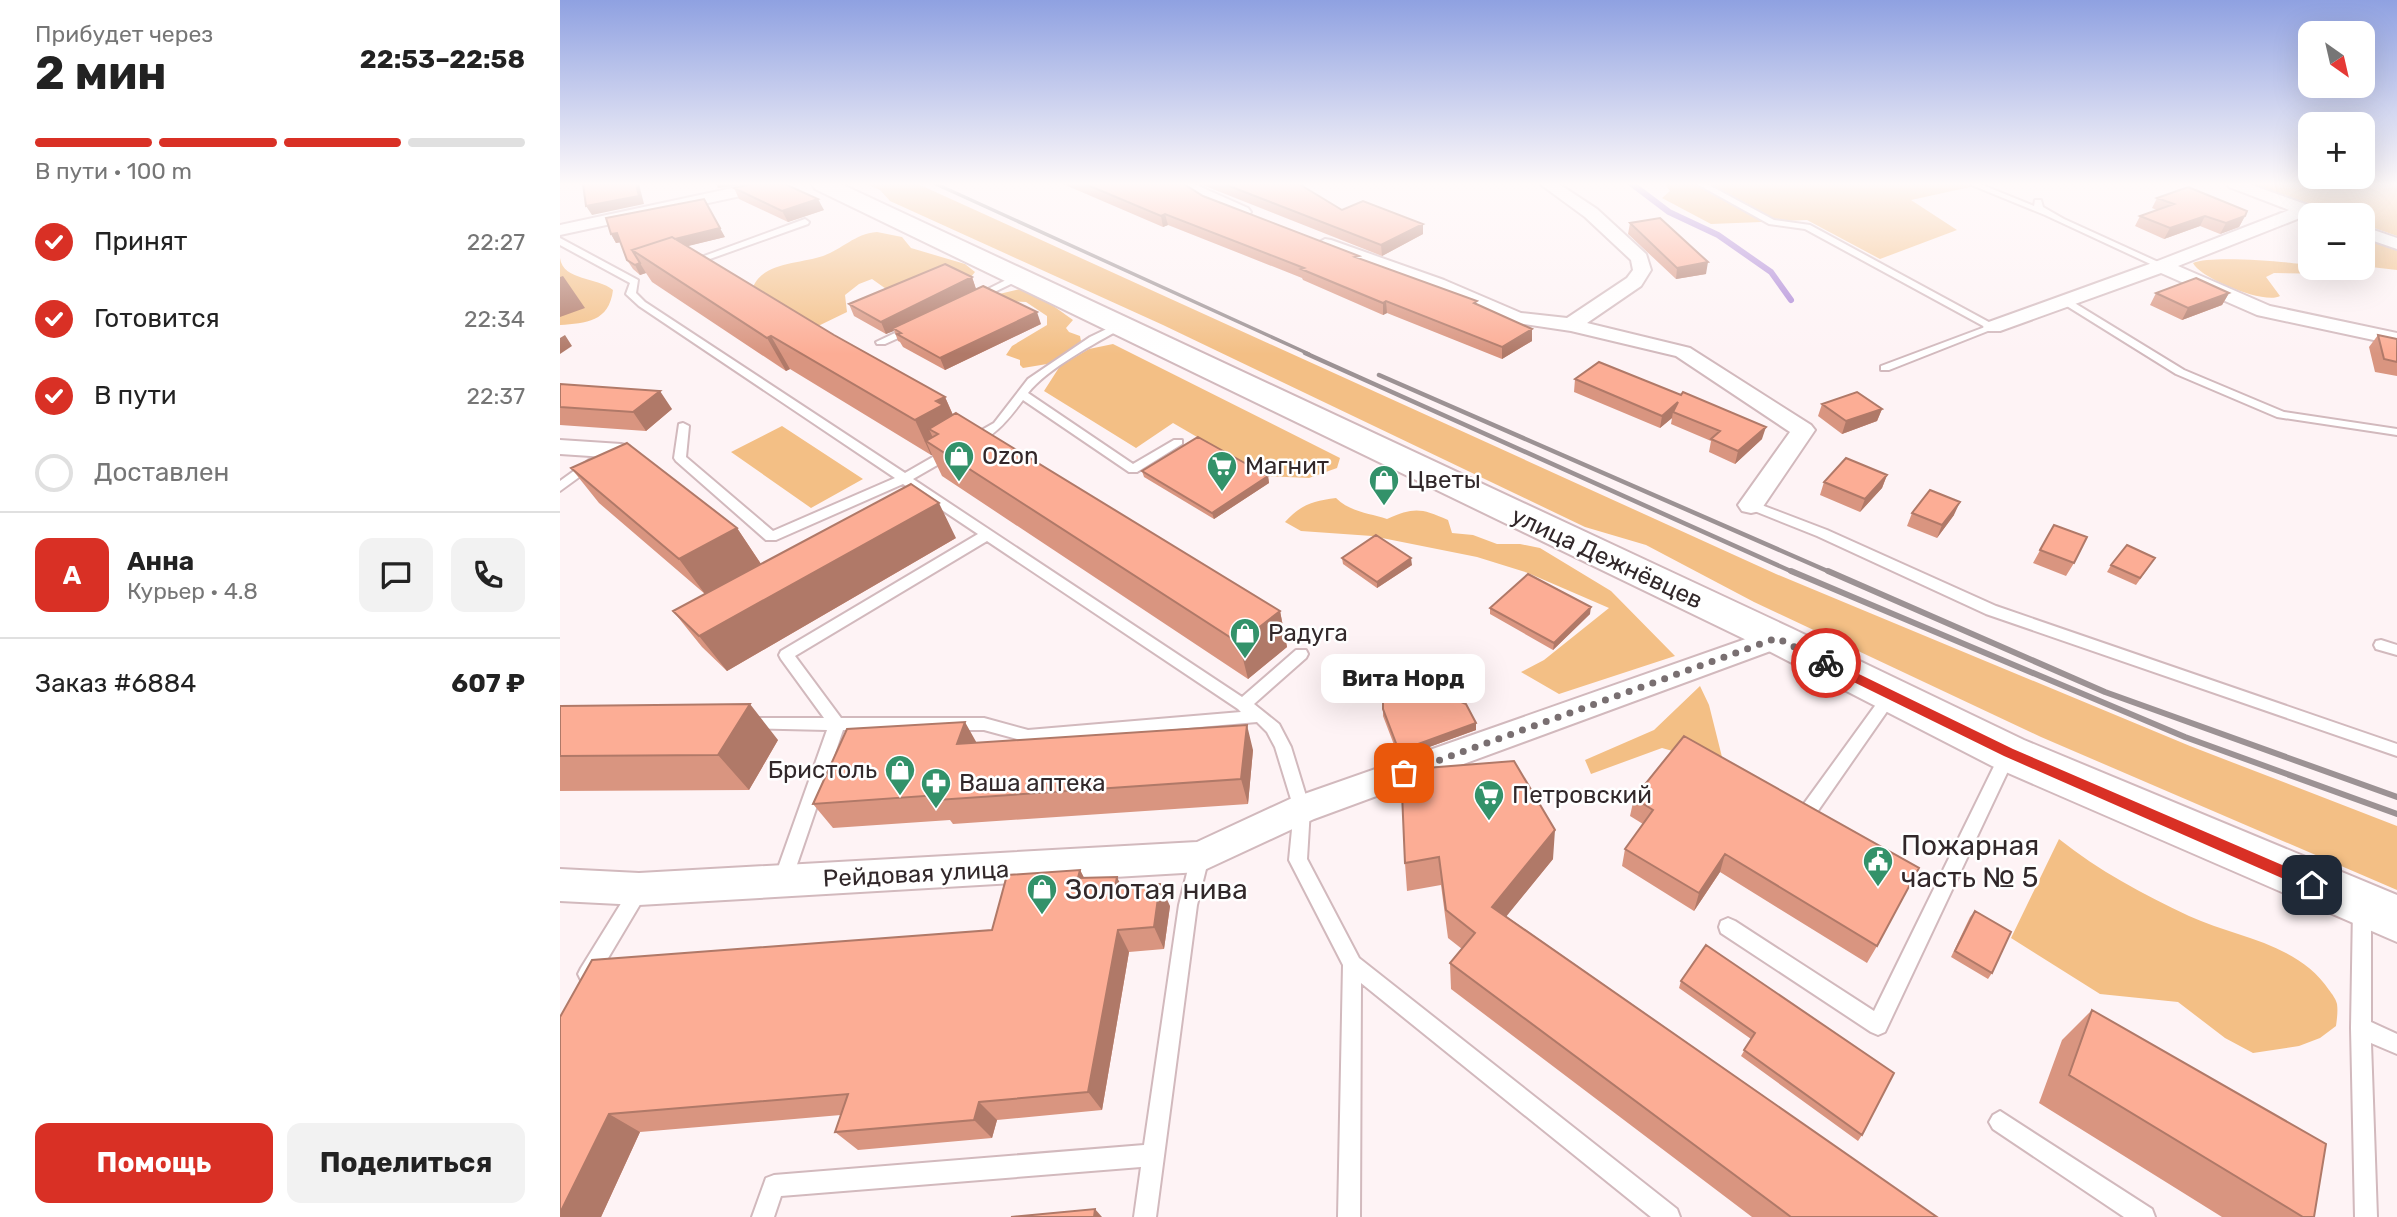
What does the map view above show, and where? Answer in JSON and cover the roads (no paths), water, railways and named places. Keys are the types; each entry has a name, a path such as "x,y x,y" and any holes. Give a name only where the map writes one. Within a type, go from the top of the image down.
{"main road":[{"name":"улица Дежнёвцев","path":"942,241 1777,638 2008,753 2380,913"}],"street":[{"path":"1318,241 1437,284 1517,317 1570,326 1683,352 1803,430 1751,505"},
{"path":"1570,326 1634,282 1642,270 1640,258 1621,241"},
{"path":"1993,327 2233,241"},
{"path":"2162,266 2264,311 2397,339"},
{"path":"560,447 614,451"},
{"name":"Рейдовая улица","path":"560,885 639,888 1200,857 1303,809 1777,638"}],"lane":[{"path":"683,265 752,241"},
{"path":"1833,241 1993,327"},
{"path":"2106,241 2162,266"},
{"path":"560,242 641,279 631,294 642,304 1260,716 1273,728 1283,747 1303,809 1298,860 1352,964 1669,1217"},
{"path":"969,301 1018,277"},
{"path":"2065,301 2180,372 2281,415 2397,432"},
{"path":"881,342 919,324"},
{"path":"683,426 680,458 771,537 904,479 998,425 1032,381 1094,339 1119,326"},
{"path":"1885,368 1993,327"},
{"path":"1022,394 1133,469 1178,442"},
{"path":"560,487 614,451"},
{"path":"1751,505 1822,533 1991,610 2397,750"},
{"path":"837,724 786,655 987,535"},
{"path":"2381,645 2397,650"},
{"path":"1243,705 1301,654"},
{"path":"1809,810 1889,696"},
{"path":"726,724 984,724 1028,736 1260,716"},
{"path":"782,881 837,724"},
{"path":"1728,927 1878,1025 2008,753"},
{"path":"1145,1217 1188,905 1200,857"},
{"path":"580,988 639,888"},
{"path":"2366,1217 2361,1028 2380,913"},
{"path":"1349,1217 1352,964"},
{"path":"2361,1028 2397,1044"},
{"path":"2000,1122 2144,1217"},
{"path":"763,1217 774,1186 1155,1155"}],"waterway":[{"path":"1726,241 1771,272 1791,300"}],"railway":[{"path":"1061,241 1309,354"},
{"path":"1305,353 1795,573"},
{"path":"1379,375 1832,573"},
{"path":"1791,571 2185,737 2397,814"},
{"path":"1828,571 2105,692 2397,797"}],"place":[{"name":"Ozon","path":"959,483"},
{"name":"Магнит","path":"1222,493"},
{"name":"Цветы","path":"1384,507"},
{"name":"Радуга","path":"1245,660"},
{"name":"Вита Норд","path":"1404,773"},
{"name":"Бристоль","path":"900,797"},
{"name":"Ваша аптека","path":"936,810"},
{"name":"Петровский","path":"1489,822"},
{"name":"Пожарная часть № 5","path":"1878,888"},
{"name":"Золотая нива","path":"1042,916"}]}
